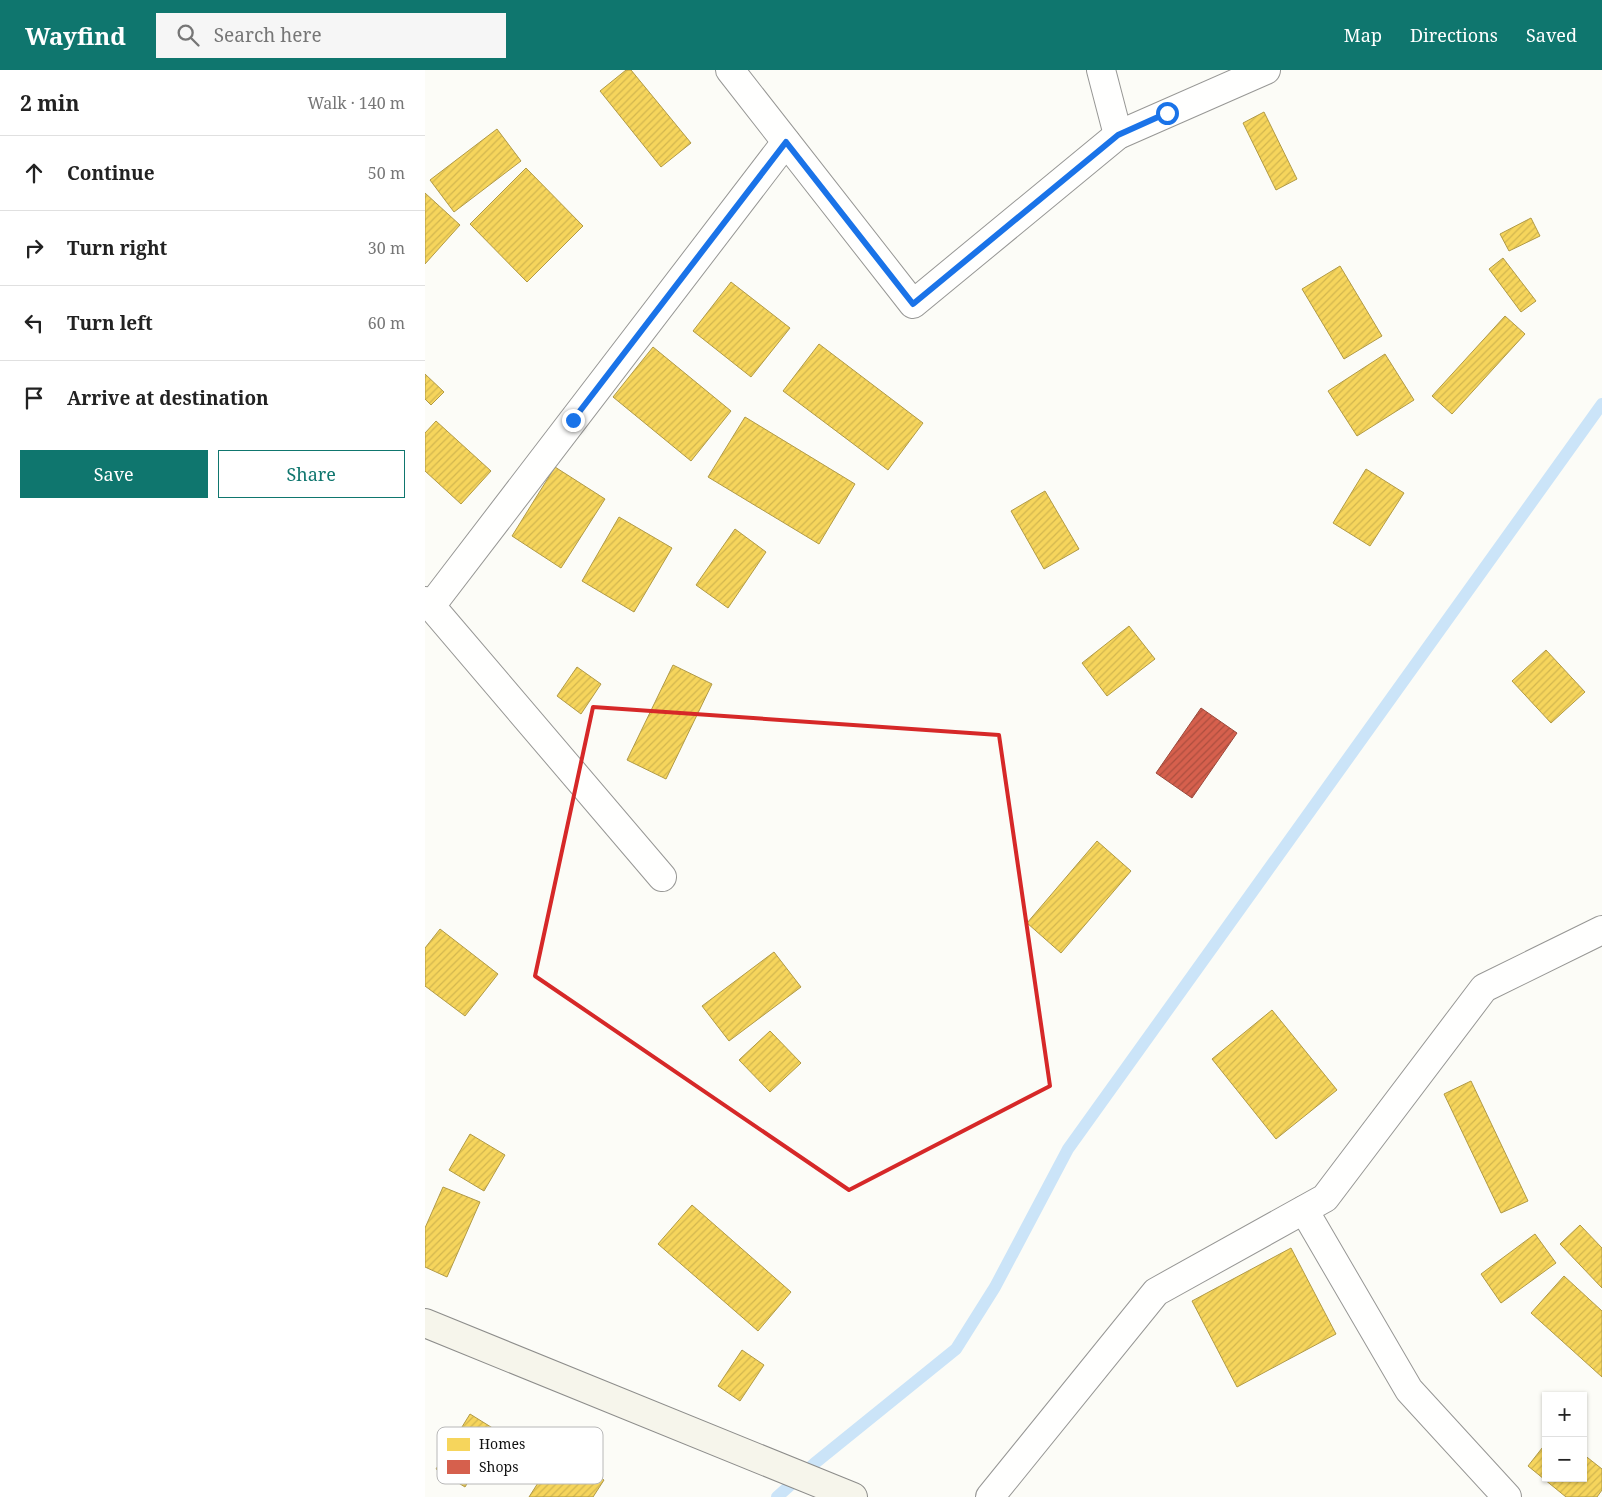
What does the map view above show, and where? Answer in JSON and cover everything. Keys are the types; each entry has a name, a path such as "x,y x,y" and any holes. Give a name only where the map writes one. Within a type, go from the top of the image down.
{"main road":[{"path":"425,1323 853,1497"}],"street":[{"path":"730,70 913,304 1118,135 1266,70"},
{"path":"1101,70 1118,135"},
{"path":"663,877 428,603 786,142"},
{"path":"989,1497 1157,1292 1325,1198 1484,988 1602,930"},
{"path":"1304,1210 1409,1390 1507,1497"}],"highlighted area":[{"path":"593,707 999,735 1050,1086 849,1190 535,976"}],"building: Homes":[{"path":"626,70 631,70 691,143 661,167 600,91"},
{"path":"1264,112 1297,179 1276,190 1243,123"},
{"path":"497,129 521,161 454,212 430,180"},
{"path":"526,168 583,226 527,282 470,224"},
{"path":"425,193 460,225 425,264"},
{"path":"1531,218 1540,236 1509,251 1500,234"},
{"path":"1503,258 1536,301 1521,312 1489,269"},
{"path":"1340,266 1382,336 1344,359 1302,289"},
{"path":"731,282 790,328 751,377 693,331"},
{"path":"1505,316 1525,334 1452,414 1432,396"},
{"path":"819,344 923,423 888,470 783,391"},
{"path":"653,347 731,411 691,461 613,397"},
{"path":"1385,354 1414,400 1357,436 1328,391"},
{"path":"425,374 444,392 431,405 425,399"},
{"path":"745,417 855,484 819,544 708,477"},
{"path":"436,421 491,471 461,504 425,471 425,433"},
{"path":"555,467 605,499 561,568 512,536"},
{"path":"1366,469 1404,493 1370,546 1333,523"},
{"path":"1045,491 1079,549 1044,569 1011,511"},
{"path":"619,517 672,548 634,612 582,581"},
{"path":"735,529 766,552 728,608 696,585"},
{"path":"1129,626 1155,659 1107,696 1082,663"},
{"path":"1546,650 1585,692 1551,723 1512,681"},
{"path":"673,665 712,684 666,779 627,760"},
{"path":"577,667 601,684 581,714 557,696"},
{"path":"1097,841 1131,871 1061,953 1027,923"},
{"path":"440,929 498,974 465,1016 425,986 425,948"},
{"path":"774,952 801,987 729,1041 702,1006"},
{"path":"1272,1010 1337,1090 1276,1139 1212,1059"},
{"path":"770,1031 801,1063 770,1092 739,1060"},
{"path":"1471,1081 1528,1201 1501,1213 1444,1094"},
{"path":"470,1134 505,1155 484,1191 449,1170"},
{"path":"443,1187 480,1202 447,1277 425,1267 425,1228"},
{"path":"692,1205 791,1292 758,1331 658,1244"},
{"path":"1580,1225 1602,1248 1602,1288 1560,1244"},
{"path":"1535,1234 1556,1263 1501,1303 1481,1274"},
{"path":"1291,1248 1336,1334 1237,1387 1192,1301"},
{"path":"1564,1276 1602,1311 1602,1377 1531,1313"},
{"path":"742,1350 764,1365 740,1401 718,1386"},
{"path":"470,1414 491,1427 462,1427"},
{"path":"1542,1448 1542,1477 1528,1466"},
{"path":"1587,1457 1602,1469 1602,1490 1597,1497 1566,1497 1548,1482 1587,1482"},
{"path":"537,1484 601,1484 593,1497 529,1497"}],"building: Shops":[{"path":"1201,708 1237,733 1192,798 1156,773"}],"waterway":[{"path":"777,1497 815,1463 956,1349 995,1287 1068,1149 1602,404"}],"route":[{"path":"573,420 786,142 913,304 1118,135 1167,113"}]}
